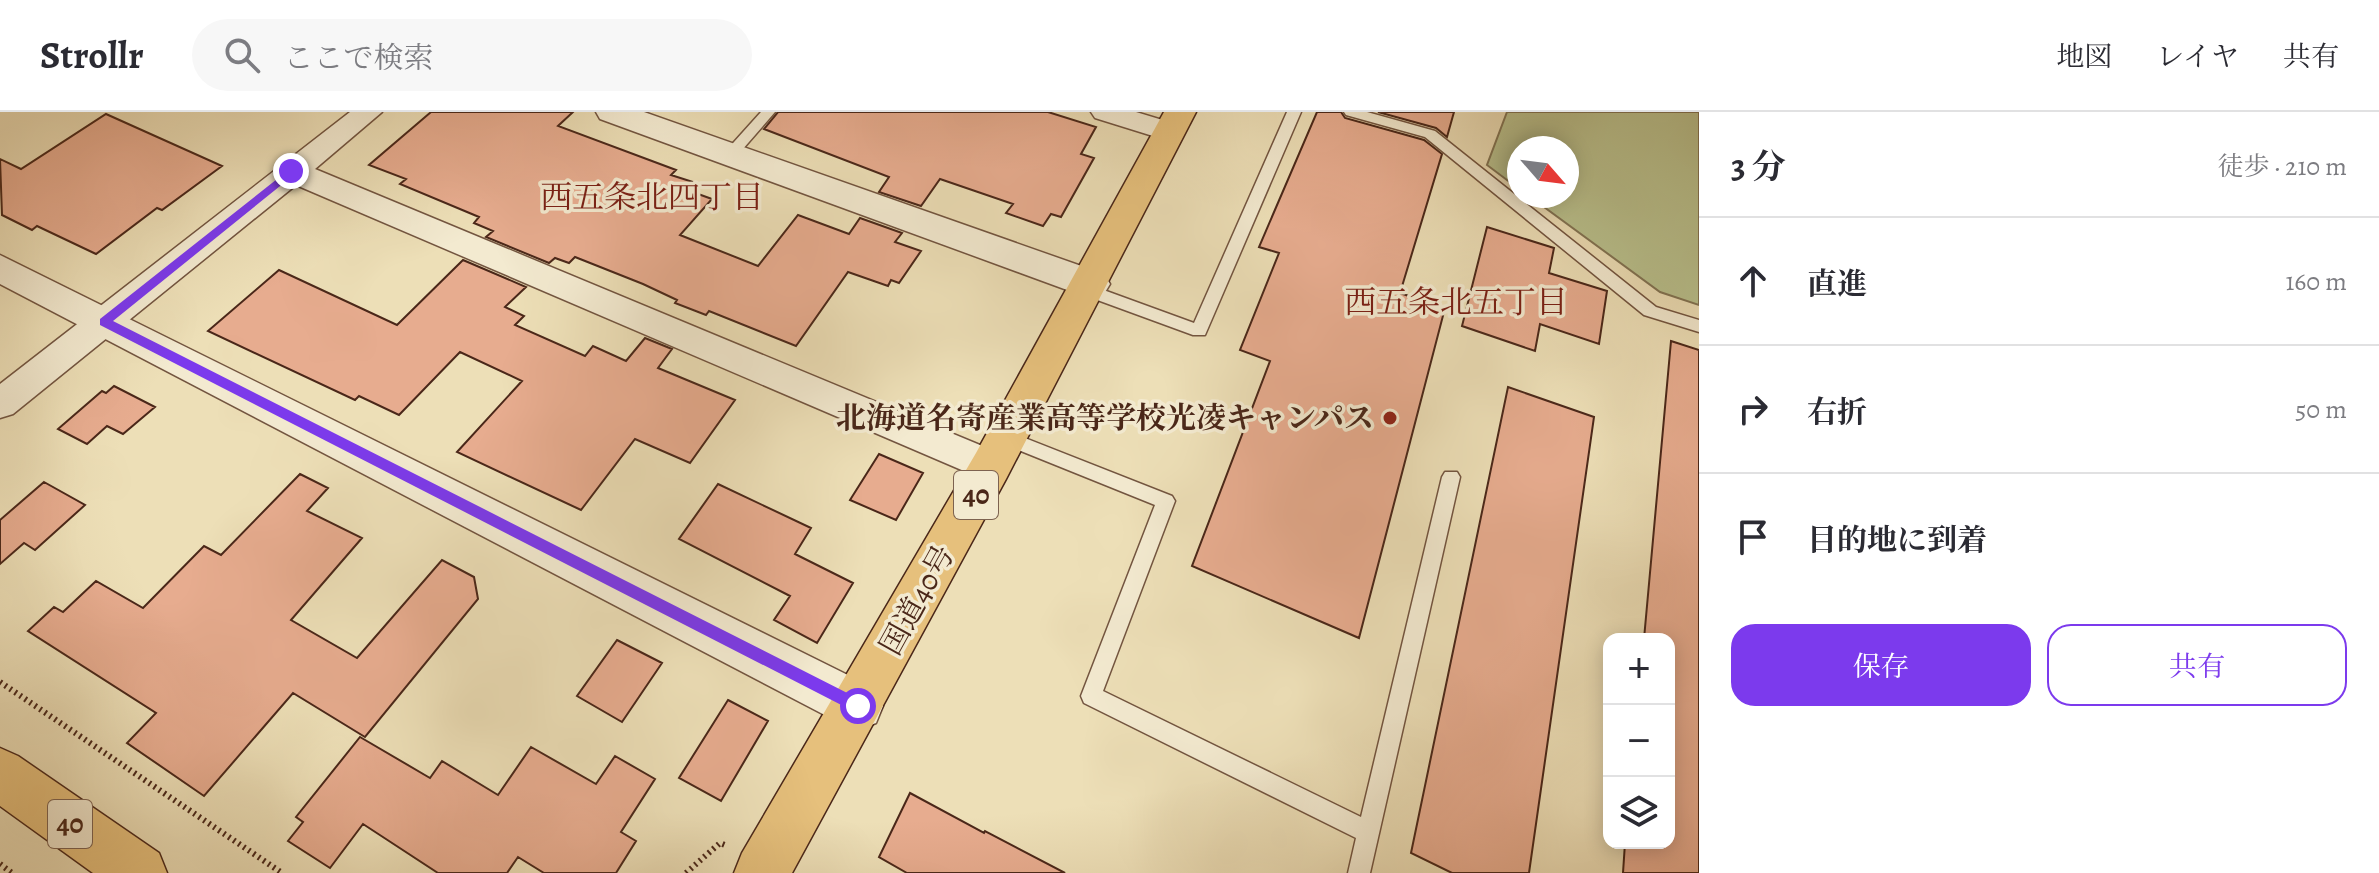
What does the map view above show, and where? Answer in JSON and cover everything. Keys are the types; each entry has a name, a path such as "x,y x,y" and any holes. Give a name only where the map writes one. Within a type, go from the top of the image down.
{"highway":[{"name":"国道40号","path":"762,873 999,452 1175,122"},
{"name":"40","path":"0,774 139,873"}],"street":[{"path":"0,404 368,112"},
{"path":"612,112 1089,287"},
{"path":"1105,112 1175,122"},
{"path":"291,171 999,452"},
{"path":"0,268 858,706"}],"lane":[{"path":"730,155 768,112"},
{"path":"1089,287 1199,331 1294,112"},
{"path":"1351,112 1430,134 1650,311 1699,326"},
{"path":"999,452 1166,501 1091,696 1369,833"},
{"path":"1359,873 1451,477"}],"path":[{"path":"0,682 282,873"},
{"path":"0,864 12,873"}],"green space":[{"path":"1507,112 1699,112 1699,305 1660,292 1545,208 1579,208 1579,136 1507,136 1507,180 1487,165"}],"building":[{"path":"431,112 573,112 558,126 676,170 671,175 693,182 687,190 712,199 680,235 758,266 798,215 849,234 860,218 902,233 895,242 921,251 899,283 891,280 888,286 848,272 796,346 709,311 706,315 675,303 677,300 643,284 575,257 569,263 555,258 549,263 486,237 493,231 474,223 479,217 400,184 406,179 369,165"},
{"path":"778,112 1048,112 1096,127 1081,154 1094,158 1061,217 1051,214 1043,226 1006,213 1013,204 940,179 921,206 879,192 889,177 764,129"},
{"path":"1317,112 1341,112 1345,118 1424,140 1442,154 1400,293 1445,308 1359,638 1192,566 1270,361 1240,350 1279,253 1259,247"},
{"path":"1378,112 1454,112 1447,137 1436,128"},
{"path":"106,114 222,166 162,210 157,208 96,254 37,226 32,230 2,215 0,159 21,169"},
{"path":"1487,227 1554,248 1549,273 1607,291 1599,344 1540,324 1535,351 1462,326"},
{"path":"463,260 526,287 505,307 524,316 515,325 585,356 593,346 626,361 645,338 672,349 658,368 735,400 690,463 635,439 581,510 457,452 522,381 460,352 399,415 359,396 355,400 208,331 279,270 397,325"},
{"path":"1671,341 1699,350 1699,873 1623,873 1625,849 1675,849 1675,633 1645,633"},
{"path":"114,386 155,407 123,434 107,426 87,444 58,429 102,391 106,393"},
{"path":"1508,387 1594,417 1529,873 1452,873 1411,853"},
{"path":"879,454 923,473 896,520 850,500"},
{"path":"300,474 328,488 307,511 362,538 291,620 357,658 442,560 474,577 478,599 365,737 293,693 204,796 127,743 156,713 28,631 54,607 63,612 96,581 143,608 204,546 221,555"},
{"path":"44,482 85,505 35,550 24,543 0,564 0,520"},
{"path":"718,484 811,528 795,554 853,583 817,643 774,620 790,596 679,539"},
{"path":"617,640 662,663 622,722 577,696"},
{"path":"728,700 768,721 721,801 679,778"},
{"path":"360,737 430,778 442,761 498,795 531,747 596,784 615,756 655,779 621,832 636,841 616,873 544,873 518,857 507,873 438,873 363,824 330,868 288,841 303,822 296,817"},
{"path":"910,793 1065,873 907,873 879,857"}],"place":[{"name":"北海道名寄産業高等学校光凌キャンパス","path":"1390,418"}],"district":[{"name":"西五条北四丁目","path":"652,197"},
{"name":"西五条北五丁目","path":"1456,302"}],"route":[{"path":"291,171 104,322 858,706"}]}
